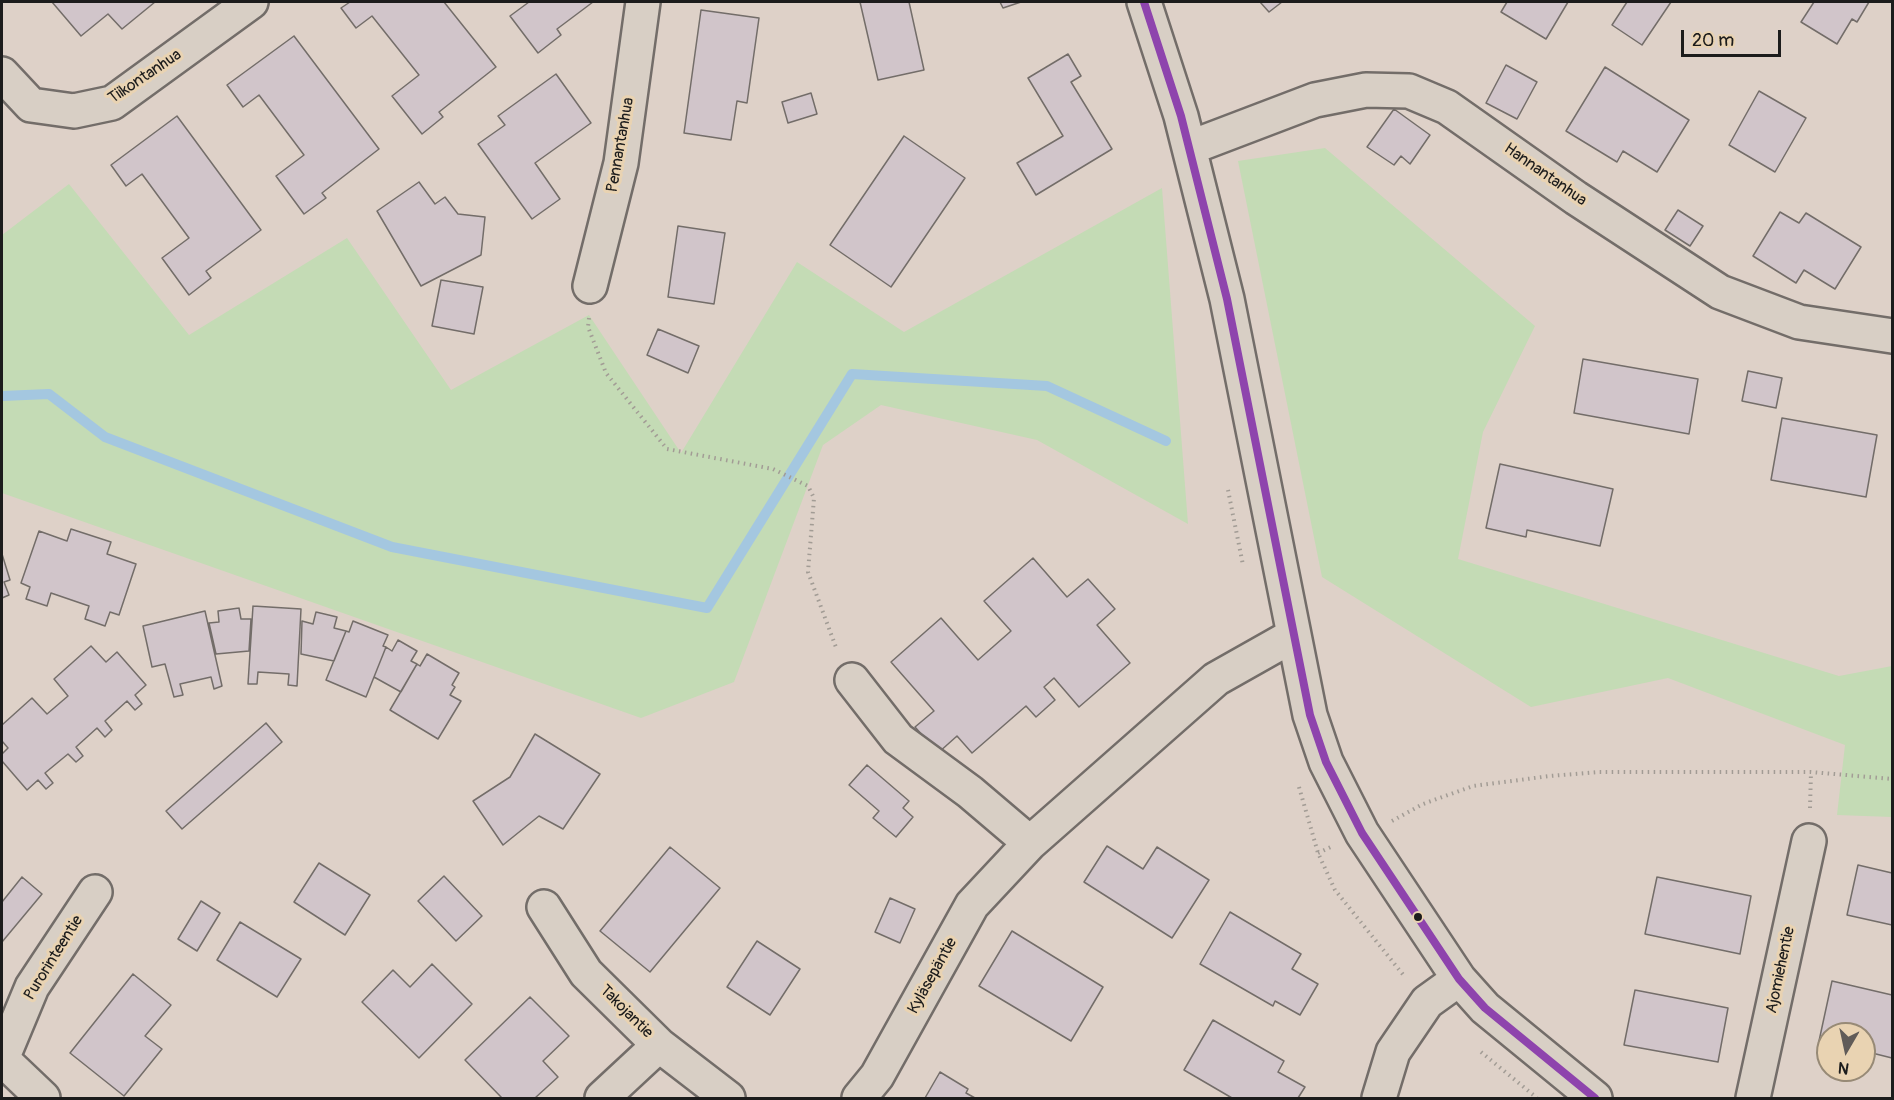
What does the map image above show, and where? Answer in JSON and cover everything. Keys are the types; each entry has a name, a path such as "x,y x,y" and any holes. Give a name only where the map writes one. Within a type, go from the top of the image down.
{"street":[{"name":"Tiikontanhua","path":"2,74 31,105 74,111 112,103 251,2"},
{"name":"Pennantanhua","path":"590,286 621,163 643,2"},
{"path":"1144,2 1189,148 1227,299 1310,715 1326,762 1362,833 1459,979 1485,1008 1595,1098"},
{"name":"Hannantanhua","path":"1189,148 1315,100 1366,90 1409,91 1447,107 1576,198 1720,292 1799,322 1893,336"},
{"name":"Kyläsepäntie","path":"859,1098 877,1076 972,905 1030,843 1216,679 1294,635"},
{"path":"852,680 898,739 970,792 1030,843"},
{"name":"Ajomiehentie","path":"1753,1098 1809,842"},
{"name":"Purorinteentie","path":"2,1059 32,987 95,892"},
{"name":"Takojantie","path":"544,907 586,973 659,1046 728,1098"},
{"path":"1379,1098 1393,1052 1427,1002 1459,979"},
{"path":"602,1098 659,1046"},
{"path":"2,1059 43,1098"}],"path":[{"path":"590,286 588,327 606,373 667,449 773,469 808,486 814,498 808,572 833,641 852,680"},
{"path":"1318,853 1423,804 1473,786 1550,776 1599,772 1811,772 1893,779"}],"green space":[{"path":"1325,148 1535,326 1483,432 1458,559 1839,676 1892,666 1892,817 1837,815 1845,745 1668,678 1531,707 1322,577 1238,161"},
{"path":"69,184 189,335 347,238 451,390 589,315 681,453 797,262 904,332 1162,188 1188,524 1037,440 881,405 823,445 734,682 641,718 2,493 2,235"}],"building":[{"path":"52,2 155,2 122,29 108,14 81,36"},
{"path":"350,2 444,2 496,67 439,112 443,117 422,134 392,96 419,75 372,16 356,28 341,8"},
{"path":"529,2 593,2 557,29 561,35 538,53 510,16"},
{"path":"860,2 909,2 924,70 878,80"},
{"path":"1000,2 1021,2 1003,8"},
{"path":"1260,2 1282,2 1269,12"},
{"path":"1507,2 1568,2 1546,39 1501,12"},
{"path":"1627,2 1671,2 1642,45 1612,25"},
{"path":"1814,2 1869,2 1857,22 1852,19 1837,44 1801,22"},
{"path":"701,10 759,18 747,103 737,101 731,140 684,133"},
{"path":"294,36 379,149 322,193 326,198 304,214 276,176 304,155 259,95 243,107 227,85"},
{"path":"1068,54 1081,76 1071,82 1112,149 1036,195 1017,163 1063,136 1028,78"},
{"path":"1506,65 1537,82 1517,119 1486,103"},
{"path":"1605,67 1689,120 1657,172 1623,151 1617,162 1566,131"},
{"path":"556,74 591,123 535,163 560,199 532,219 478,144 505,125 498,116"},
{"path":"1759,91 1806,118 1775,172 1729,145"},
{"path":"811,93 817,114 788,123 782,102"},
{"path":"1394,109 1430,135 1410,164 1401,156 1394,165 1367,147"},
{"path":"177,116 261,230 206,271 211,278 189,295 162,258 189,238 142,174 126,186 111,165"},
{"path":"904,136 965,178 891,287 830,245"},
{"path":"419,182 435,204 445,197 458,214 485,217 481,255 421,286 377,211"},
{"path":"1678,210 1703,226 1690,246 1665,230"},
{"path":"1780,212 1799,223 1806,213 1861,247 1835,289 1804,270 1796,283 1753,256"},
{"path":"678,226 725,233 714,304 668,297"},
{"path":"441,280 483,287 474,334 432,326"},
{"path":"658,329 699,346 688,373 647,355"},
{"path":"1583,359 1698,379 1689,434 1574,413"},
{"path":"1748,371 1782,378 1776,408 1742,401"},
{"path":"1782,418 1877,435 1866,497 1771,480"},
{"path":"1500,464 1613,489 1600,546 1527,530 1526,537 1486,528"},
{"path":"71,529 111,542 107,554 136,564 119,615 110,612 105,626 85,619 89,606 51,593 47,606 26,599 30,587 21,583 39,531 67,541"},
{"path":"2,554 10,580 4,582 9,595 2,598"},
{"path":"1033,558 1067,597 1088,579 1115,609 1097,625 1130,663 1079,707 1054,678 1044,687 1055,700 1036,717 1026,706 972,753 957,736 938,753 915,727 934,711 891,662 941,618 978,660 1011,631 984,601"},
{"path":"253,606 301,609 297,686 288,685 289,674 258,672 257,684 248,684"},
{"path":"239,608 241,619 251,619 249,651 216,654 209,623 219,622 218,611"},
{"path":"205,611 222,686 214,689 211,677 180,684 183,695 174,697 165,664 152,667 143,626"},
{"path":"316,612 337,617 334,628 346,631 334,661 301,654 302,621 313,624"},
{"path":"353,621 388,635 383,646 386,647 366,697 326,680 346,631 349,632"},
{"path":"398,640 417,651 411,661 417,664 401,692 374,677 386,647 392,651"},
{"path":"91,646 106,662 117,652 146,685 135,695 142,704 135,710 127,701 105,721 112,730 105,737 97,728 76,747 83,756 76,762 68,754 45,773 53,783 46,789 38,780 27,790 2,761 2,754 8,748 2,741 2,725 32,698 47,714 68,696 54,679"},
{"path":"427,654 459,673 452,685 455,687 450,695 461,701 438,739 390,710 417,664 420,666"},
{"path":"266,723 282,742 182,829 166,811"},
{"path":"535,734 600,774 563,829 539,816 503,845 473,801 510,777"},
{"path":"867,765 909,801 903,808 913,817 896,837 873,818 879,811 849,785"},
{"path":"1107,846 1143,869 1157,847 1209,880 1172,938 1084,882"},
{"path":"670,847 720,888 650,972 600,931"},
{"path":"319,863 370,895 345,935 294,902"},
{"path":"1858,865 1892,873 1892,925 1847,915"},
{"path":"444,876 482,916 456,941 418,901"},
{"path":"22,877 42,894 2,942 2,902"},
{"path":"1657,877 1751,896 1740,954 1645,934"},
{"path":"890,898 915,909 900,943 875,932"},
{"path":"201,901 220,913 197,951 178,939"},
{"path":"1230,912 1301,954 1292,969 1318,984 1300,1015 1275,1001 1273,1006 1200,964"},
{"path":"240,922 301,959 277,997 217,960"},
{"path":"1012,931 1103,987 1071,1041 979,986"},
{"path":"757,941 800,969 770,1015 727,987"},
{"path":"432,964 472,1004 419,1058 362,1002 393,970 410,987"},
{"path":"133,974 171,1005 145,1036 162,1049 124,1096 70,1053"},
{"path":"1832,981 1892,995 1892,1058 1876,1054 1876,1022 1823,1022"},
{"path":"1635,990 1728,1008 1718,1062 1624,1045"},
{"path":"530,997 569,1036 543,1061 558,1077 535,1098 502,1098 465,1060"},
{"path":"1213,1020 1284,1061 1278,1072 1305,1087 1298,1098 1232,1098 1184,1070"},
{"path":"940,1072 968,1089 966,1093 975,1098 925,1098"}],"waterway":[{"path":"2,396 49,394 105,437 392,547 707,608 852,374 1047,386 1166,441"}],"transit line":[{"path":"1144,2 1181,116 1227,299 1310,715 1326,762 1362,833 1459,979 1485,1008 1595,1098"}]}
